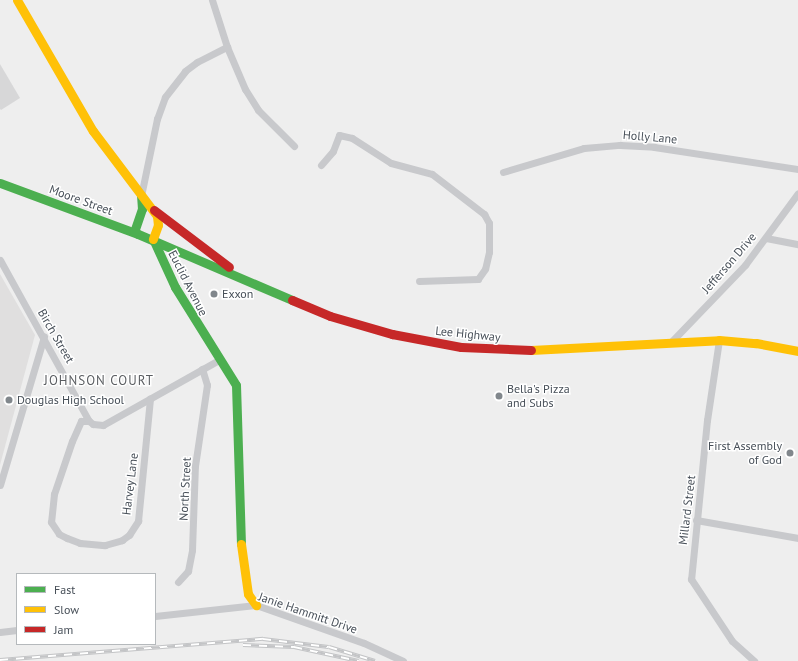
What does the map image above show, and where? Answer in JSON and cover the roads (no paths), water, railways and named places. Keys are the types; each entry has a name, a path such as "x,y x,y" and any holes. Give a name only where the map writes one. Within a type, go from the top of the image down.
{"main road":[{"path":"17,0 93,132 157,216 158,225 153,240"},
{"name":"Moore Street","path":"0,183 153,240"},
{"path":"134,232 142,209 142,196"},
{"path":"153,210 242,277"},
{"name":"Lee Highway","path":"153,240 242,277 288,300 369,329 461,347 540,350 719,340 756,343 798,351"},
{"name":"Euclid Avenue","path":"153,240 175,287 219,360 229,371 236,386 241,543 248,594 256,605"}],"street":[{"path":"212,0 227,47 254,105 294,146"},
{"path":"142,196 157,119 165,97 185,72 197,62 227,47"},
{"path":"320,165 334,151 339,135 352,138 391,163 432,174 484,214 489,223 489,252 485,269 478,279 419,282"},
{"name":"Holly Lane","path":"503,172 584,148 620,145 654,147 798,170"},
{"name":"Jefferson Drive","path":"671,342 731,280 766,238 798,193"},
{"path":"766,238 798,244"},
{"name":"Birch Street","path":"0,260 44,336 89,421"},
{"path":"0,485 44,336"},
{"name":"Millard Street","path":"719,340 691,570 694,587 732,641 754,661"},
{"path":"89,421 94,424 103,425 219,360"},
{"name":"North Street","path":"178,582 188,571 192,550 195,466 207,385 202,369"},
{"name":"Harvey Lane","path":"89,421 82,421 72,441 54,494 51,522 59,534 67,538 80,543 105,545 122,540 129,535 138,521 150,399"},
{"path":"696,520 798,538"},
{"name":"Janie Hammitt Drive","path":"156,616 256,605 364,643 403,661"},
{"path":"0,632 16,630"}],"railway":[{"path":"0,660 263,639 329,647 375,661"},
{"path":"243,645 294,647 358,661"}],"place":[{"name":"Exxon","path":"214,294"},
{"name":"Bella's Pizza and Subs","path":"499,396"},
{"name":"Douglas High School","path":"9,400"},
{"name":"First Assembly of God","path":"790,453"}],"district":[{"name":"JOHNSON COURT","path":"99,381"}]}
